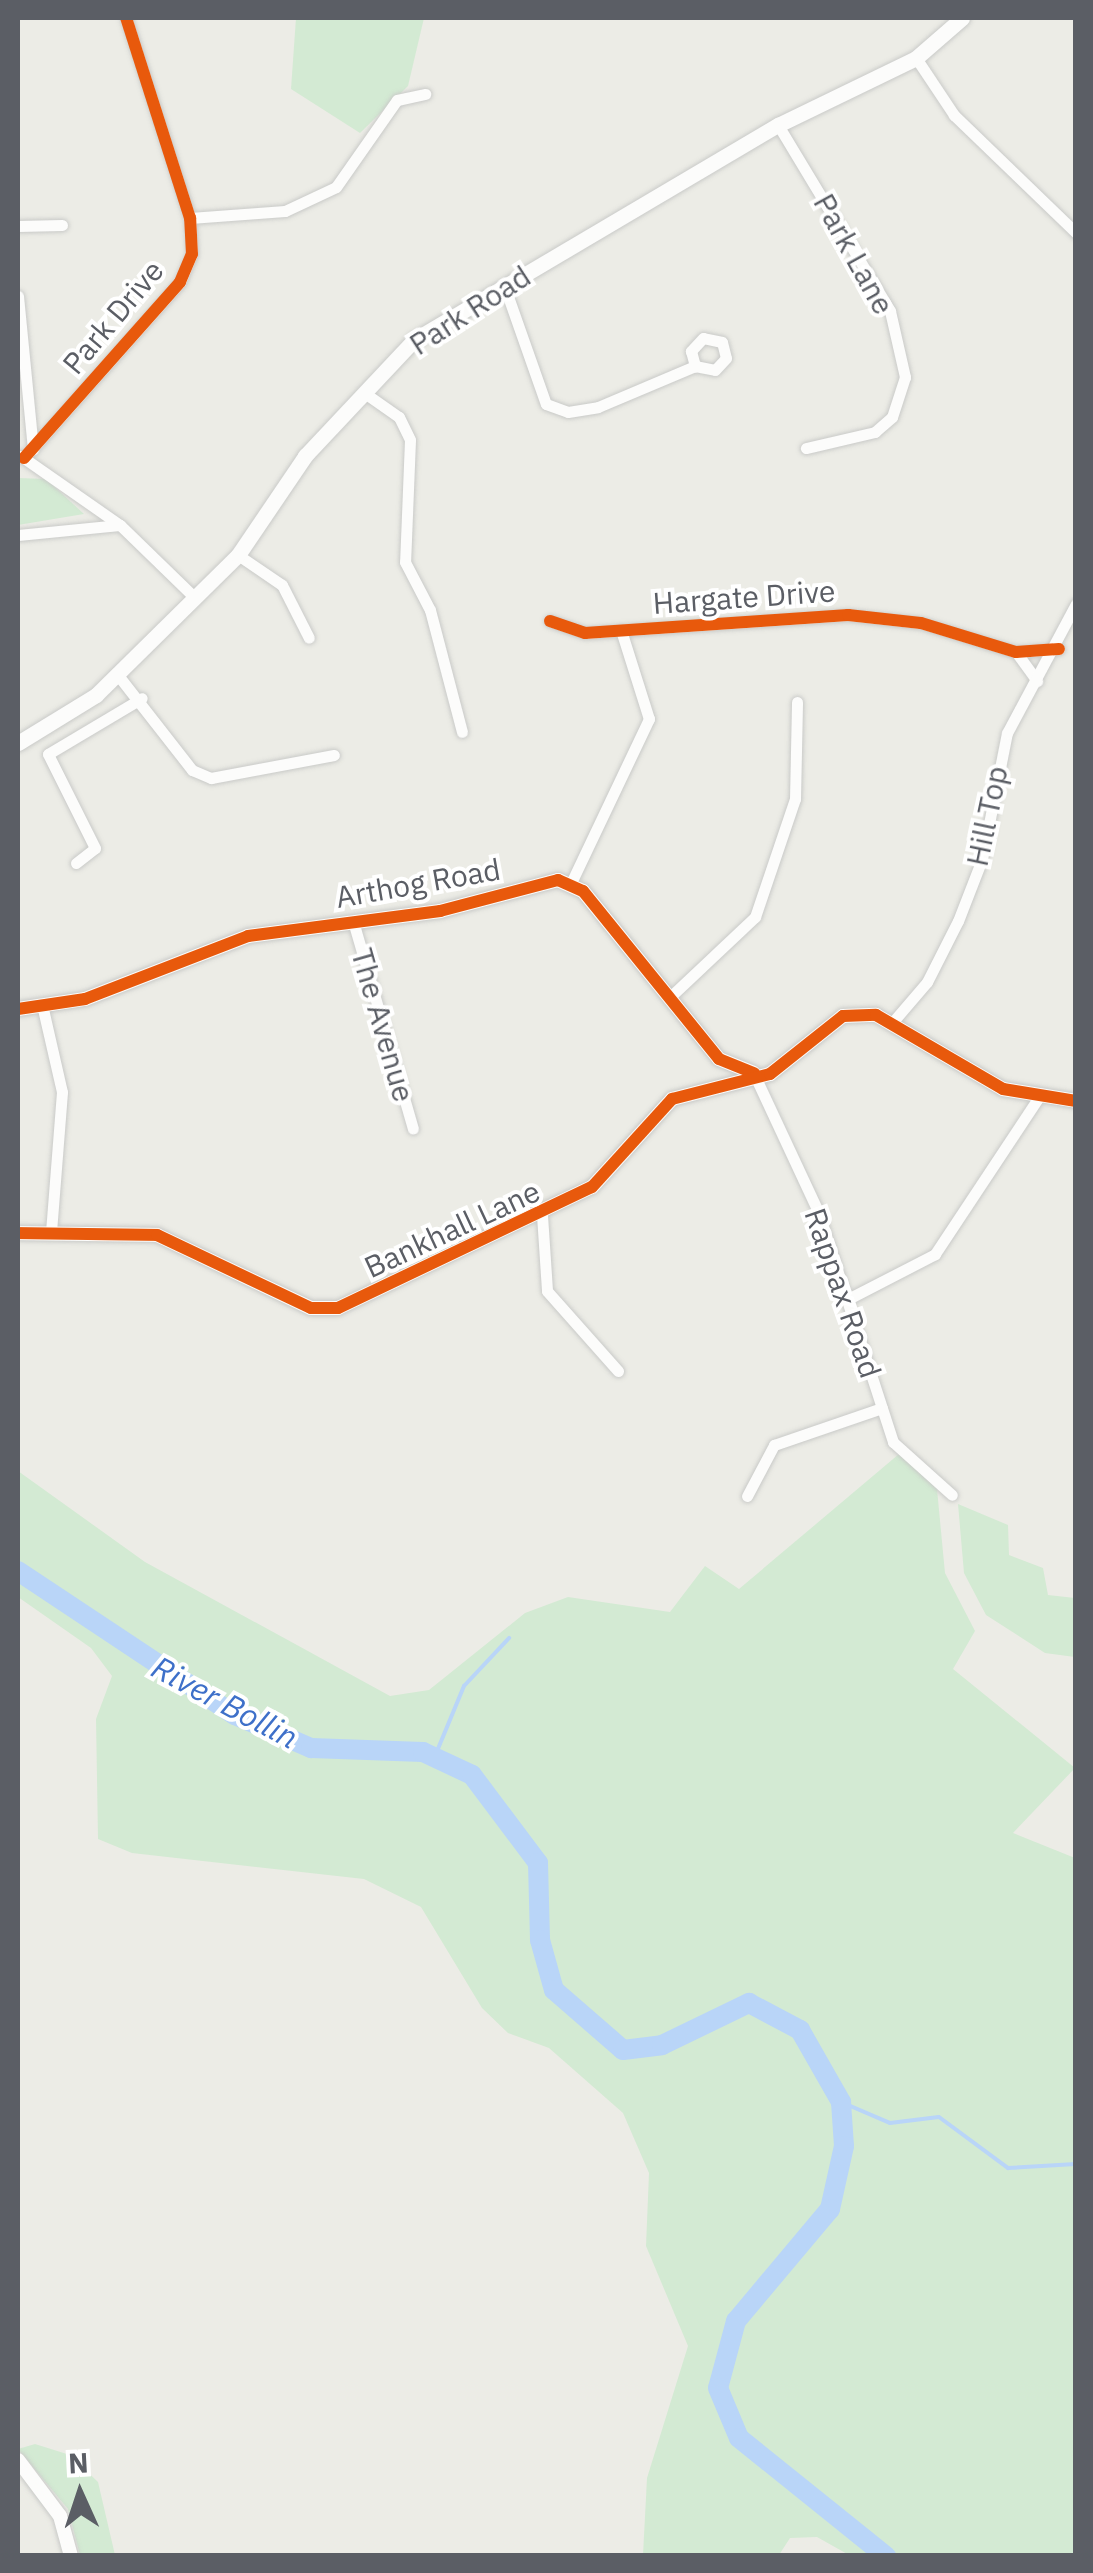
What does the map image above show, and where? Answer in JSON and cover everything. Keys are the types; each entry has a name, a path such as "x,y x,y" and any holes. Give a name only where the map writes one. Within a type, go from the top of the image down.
{"main road":[{"name":"Park Road","path":"18,742 68,718 238,554 306,456 414,340 778,126 916,58 962,18"}],"street":[{"name":"Park Drive","path":"25,454 180,282 192,254 190,218 126,18"},
{"path":"916,58 954,115 1071,232 1076,244"},
{"path":"190,218 284,211 336,187 397,100 425,94"},
{"name":"Park Lane","path":"778,126 868,267 890,310 905,378 892,417 874,432 806,448"},
{"path":"18,226 62,225"},
{"path":"504,285 546,404 568,412 598,407 695,366"},
{"path":"18,296 25,454 120,525 194,597"},
{"path":"366,394 399,417 410,440 406,562 430,610 462,732"},
{"path":"18,535 120,525"},
{"path":"238,554 282,585 309,638"},
{"name":"Hill Top","path":"891,1024 927,982 958,921 982,860 1007,733 1059,650 1076,604"},
{"name":"Hargate Drive","path":"550,621 585,633 848,614 921,622 1016,652 1059,650"},
{"path":"621,630 649,719 572,883 719,1058 754,1073"},
{"path":"1016,652 1037,681"},
{"path":"116,674 142,698 192,770 211,778 334,756"},
{"path":"76,863 95,848 48,754 142,698"},
{"path":"669,998 754,917 795,798 797,702"},
{"name":"Arthog Road","path":"18,1010 43,1009 228,941 572,883"},
{"name":"The Avenue","path":"353,922 412,1129"},
{"path":"43,1009 62,1092 51,1233"},
{"name":"Bankhall Lane","path":"18,1234 157,1235 311,1308 338,1308 542,1216 592,1187 672,1099 784,1066 843,1016 891,1024 970,1077 1076,1101"},
{"name":"Rappax Road","path":"754,1073 848,1300 893,1442 952,1495"},
{"path":"848,1300 935,1254 1041,1094"},
{"path":"542,1216 548,1291 618,1371"},
{"path":"747,1496 774,1445 882,1408"},
{"path":"18,2460 60,2516 71,2556"}],"green space":[{"path":"296,18 424,18 408,86 360,133 291,89"},
{"path":"18,478 46,479 84,514 18,525"},
{"path":"899,1454 937,1489 945,1573 975,1631 953,1669 1075,1768 1013,1833 1075,1858 1075,2555 849,2555 817,2537 790,2538 779,2555 643,2555 647,2478 688,2346 646,2246 649,2173 623,2113 549,2048 508,2033 482,2008 421,1907 364,1879 132,1853 98,1839 96,1719 112,1676 91,1648 18,1597 18,1471 145,1562 390,1696 429,1690 525,1613 568,1597 670,1612 705,1566 739,1589"},
{"path":"958,1504 1008,1525 1009,1555 1043,1568 1048,1595 1075,1598 1075,1657 1045,1653 986,1615 964,1573"},
{"path":"35,2444 70,2455 98,2482 115,2555 80,2555 68,2509 18,2449"}],"waterway":[{"name":"River Bollin","path":"18,1571 235,1715 311,1748 423,1752 472,1775 538,1863 540,1940 554,1990 623,2050 662,2045 749,2003 800,2030 841,2102 844,2146 830,2209 736,2321 718,2388 739,2438 886,2556"},
{"path":"435,1756 464,1686 509,1638"},
{"path":"841,2102 890,2123 939,2117 1008,2168 1076,2164"}],"cycle path":[{"path":"24,458 180,282 192,254 190,218 126,18"},
{"path":"550,621 585,633 848,615 921,623 1016,652 1059,649"},
{"path":"18,1009 85,999 248,936 440,911 558,880 583,891 719,1059 754,1073"},
{"path":"18,1233 157,1235 311,1308 338,1308 592,1187 672,1099 770,1074 843,1016 876,1015 1003,1089 1076,1101"}]}
